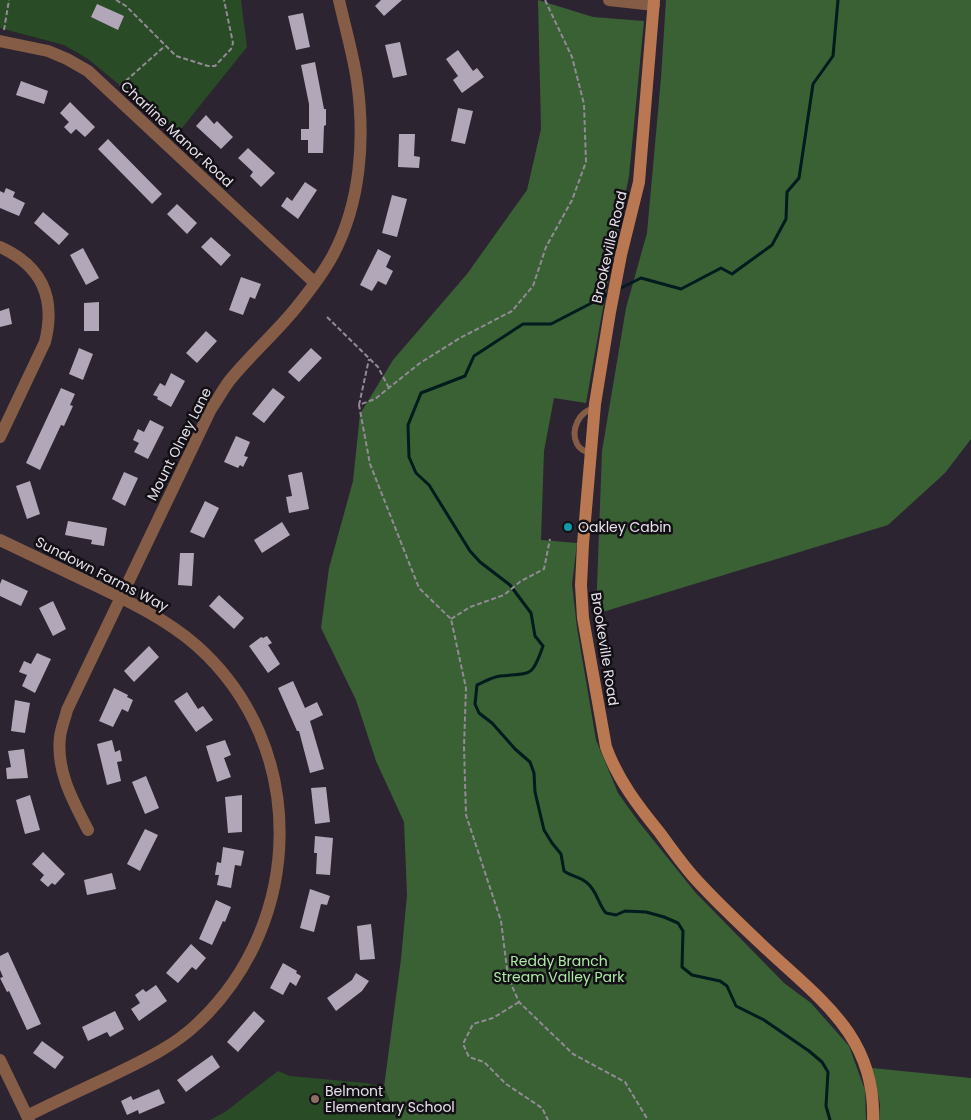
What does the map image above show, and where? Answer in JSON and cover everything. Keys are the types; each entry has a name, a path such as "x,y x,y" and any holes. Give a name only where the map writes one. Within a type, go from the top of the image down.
{"street":[{"name":"Mount Olney Lane","path":"88,830 71,797 60,760 60,737 67,710 211,409 230,380 298,306 315,283 333,254 348,221 357,183 361,149 361,116 356,80 338,0"},
{"path":"609,0 654,2"},
{"name":"Brookeville Road","path":"654,2 640,182 621,255 595,408 581,585 583,618 606,747 613,766 630,796 693,875 760,943 823,1000 841,1020 854,1041 866,1067 874,1104 873,1120"},
{"name":"Charline Manor Road","path":"1,41 48,51 88,71 315,283"},
{"path":"0,247 13,253 33,271 41,282 49,300 49,326 45,342 0,438"},
{"name":"Sundown Farms Way","path":"0,540 121,597 163,620 196,645 211,659 241,697 259,732 274,772 278,794 280,836 276,879 259,936 249,958 233,984 198,1023 178,1040 149,1058 28,1118"},
{"path":"0,1060 28,1118"}],"path":[{"path":"1,41 9,0"},
{"path":"117,0 126,6 176,56 208,66 215,66 231,49 233,43 224,0"},
{"path":"359,405 375,399 420,363 460,338 512,310 533,286 546,247 572,200 586,162 584,104 572,57 545,0"},
{"path":"111,93 165,46"},
{"path":"327,317 378,368 389,388"},
{"path":"369,359 359,405 370,464 418,588 451,619 466,688 464,747 466,815 501,921 508,978 519,1002 573,1054 625,1082 648,1120"},
{"path":"451,619 470,607 507,593 518,584 544,569 550,539"},
{"path":"519,1002 493,1018 474,1024 463,1044 469,1057 484,1062 506,1084 542,1108 548,1120"}],"green space":[{"path":"0,0 241,0 247,47 178,133 88,59 64,45 0,28"},
{"name":"Reddy Branch Stream Valley Park","path":"538,0 593,17 644,21 629,176 586,403 554,398 544,451 541,540 577,543 572,584 577,628 596,740 618,793 695,892 784,983 811,1003 849,1046 865,1090 866,1120 398,1120 384,1087 401,959 407,895 404,822 376,761 356,700 321,628 329,568 353,481 360,414 393,360 467,274 527,190 541,129"},
{"path":"666,0 971,0 971,439 945,473 888,525 596,614 602,451 626,308 647,233"},
{"path":"872,1068 971,1078 971,1120 879,1120 880,1104"},
{"name":"Belmont Elementary School","path":"278,1071 290,1076 366,1083 384,1087 398,1120 210,1120 225,1112"}],"building":[{"path":"381,0 402,0 384,16 375,6"},
{"path":"97,4 124,16 118,30 91,17"},
{"path":"303,13 310,47 296,50 288,16"},
{"path":"400,42 407,75 393,78 385,45"},
{"path":"458,50 473,71 477,68 484,77 462,93 453,80 458,76 446,59"},
{"path":"315,62 324,109 326,109 323,153 308,153 308,140 301,140 301,129 309,129 309,104 301,65"},
{"path":"21,81 48,91 44,104 16,95"},
{"path":"70,102 95,127 85,137 76,129 71,134 64,127 69,122 60,113"},
{"path":"458,108 473,111 465,144 451,141"},
{"path":"206,115 214,124 217,121 233,137 221,149 196,126"},
{"path":"399,134 415,134 414,156 420,157 419,168 398,167"},
{"path":"108,139 162,194 152,204 98,149"},
{"path":"248,148 275,173 261,187 250,176 253,172 238,158"},
{"path":"305,182 317,190 298,219 281,206 287,197 292,201"},
{"path":"6,188 15,192 13,197 25,203 19,216 0,208 0,191 4,193"},
{"path":"392,195 407,199 397,237 382,233"},
{"path":"177,204 197,223 187,234 167,214"},
{"path":"43,212 69,234 59,245 34,223"},
{"path":"211,237 231,255 221,266 201,247"},
{"path":"83,248 99,278 86,285 70,255"},
{"path":"378,249 391,256 386,267 393,271 386,285 378,281 372,291 360,285"},
{"path":"241,277 261,284 255,299 250,297 243,315 229,310"},
{"path":"99,302 99,331 84,331 84,303"},
{"path":"9,308 12,324 0,327 0,311"},
{"path":"206,331 217,341 197,363 186,353"},
{"path":"79,348 93,354 83,380 69,374"},
{"path":"311,348 322,358 299,382 288,372"},
{"path":"171,373 185,381 171,407 153,395 160,383 165,386"},
{"path":"61,388 75,394 70,405 73,406 64,426 61,425 40,470 26,463"},
{"path":"273,388 285,397 264,423 252,414"},
{"path":"150,420 164,427 148,459 134,452 139,443 133,440 138,429 144,432"},
{"path":"236,436 250,442 244,456 248,457 243,467 240,465 238,468 224,462"},
{"path":"124,472 138,478 125,506 112,499"},
{"path":"302,472 309,509 289,513 286,497 292,496 288,475"},
{"path":"30,481 40,514 27,519 16,486"},
{"path":"205,501 219,508 204,538 190,532"},
{"path":"68,521 107,528 104,546 91,544 92,540 65,535"},
{"path":"282,522 290,535 262,553 254,540"},
{"path":"180,553 194,553 192,586 178,585"},
{"path":"2,579 28,591 21,606 0,596"},
{"path":"219,595 244,618 234,629 209,606"},
{"path":"53,601 66,629 53,636 39,608"},
{"path":"267,636 272,643 268,645 280,664 268,673 249,646 261,637"},
{"path":"149,646 159,657 134,682 124,671"},
{"path":"37,653 51,659 35,693 22,686 27,675 19,672 24,661 31,664"},
{"path":"293,681 305,708 317,702 323,715 310,721 324,769 310,773 299,731 297,731 278,688"},
{"path":"114,688 128,695 127,697 133,700 128,712 122,709 113,727 99,721"},
{"path":"187,692 198,709 203,706 213,720 196,732 174,701"},
{"path":"15,700 30,703 25,733 11,731"},
{"path":"112,740 115,752 120,750 122,761 117,762 121,781 107,785 97,744"},
{"path":"225,740 231,755 224,758 231,777 217,782 206,746"},
{"path":"24,749 28,778 7,779 6,768 11,767 8,751"},
{"path":"146,776 159,808 145,814 132,782"},
{"path":"326,787 330,822 315,824 311,788"},
{"path":"30,795 40,830 25,834 16,800"},
{"path":"242,795 242,832 228,833 225,797"},
{"path":"145,829 158,835 140,871 127,864"},
{"path":"315,836 333,838 330,875 316,874 317,853 314,853"},
{"path":"223,847 244,851 241,866 235,865 231,888 217,885 219,875 215,875 217,862 221,863"},
{"path":"43,852 65,874 55,885 52,883 48,887 40,880 44,875 32,864"},
{"path":"112,873 116,889 87,895 84,880"},
{"path":"310,889 330,896 327,905 321,904 314,932 300,928"},
{"path":"216,900 231,907 212,945 199,939"},
{"path":"371,924 375,959 360,960 357,926"},
{"path":"191,944 206,958 196,970 192,967 178,983 166,973"},
{"path":"8,952 41,1024 27,1030 9,991 7,992 0,978 3,977 0,970 0,956"},
{"path":"283,963 297,971 296,973 301,976 296,986 290,982 283,995 270,988"},
{"path":"356,973 369,981 362,991 336,1011 327,998 352,980"},
{"path":"156,985 167,1001 139,1021 131,1009 140,1003 135,995 143,989 146,992"},
{"path":"115,1011 124,1029 110,1037 107,1032 88,1041 82,1027"},
{"path":"254,1011 265,1021 238,1052 227,1042"},
{"path":"42,1041 64,1057 55,1069 33,1053"},
{"path":"212,1055 220,1067 186,1092 177,1080"},
{"path":"159,1089 165,1103 139,1114 138,1110 127,1115 121,1101 131,1096 133,1100"}],"waterway":[{"path":"619,289 641,278 681,289 721,268 732,274 772,245 786,219 787,192 799,178 813,84 833,56 838,0"},
{"path":"609,294 551,324 523,324 474,356 465,376 421,393 408,425 409,457 416,473 429,485 470,551 480,562 510,585 531,613 535,636 543,646 536,664 529,672 491,678 477,685 475,704 479,713 492,723 515,749 530,762 534,773 535,792 544,830 561,854 564,871 584,880 590,885 606,913 616,915 625,911 646,912 678,923 683,931 682,967 692,975 720,981 727,986 736,1006 764,1020 822,1062 828,1072 826,1106 830,1120"}],"place":[{"name":"Oakley Cabin","path":"568,527"},
{"name":"Belmont Elementary School","path":"315,1099"}]}
